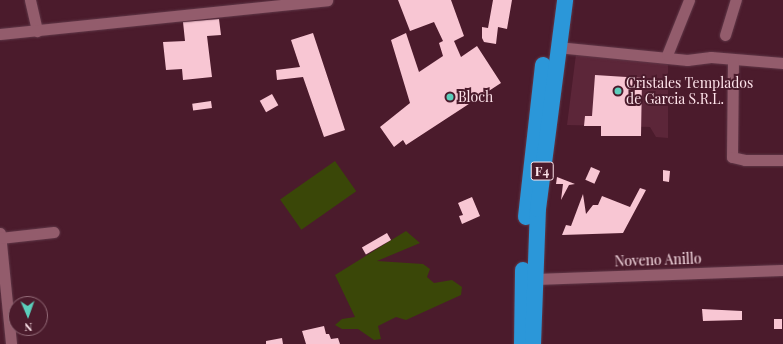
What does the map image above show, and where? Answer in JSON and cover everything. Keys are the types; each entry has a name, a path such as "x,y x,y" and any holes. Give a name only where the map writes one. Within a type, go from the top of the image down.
{"highway":[{"name":"F4","path":"522,344 530,171 553,0"},
{"name":"F4","path":"533,344 534,279 556,47 565,0"}],"street":[{"path":"30,0 37,31"},
{"path":"0,34 37,31 238,5 327,0"},
{"path":"667,56 689,0"},
{"path":"725,34 736,0"},
{"path":"556,47 667,56 687,60 711,57 732,60 783,63"},
{"path":"732,60 732,157 745,160 783,160"},
{"path":"0,238 54,232"},
{"path":"0,233 11,344"},
{"name":"Noveno Anillo","path":"534,279 783,270"}],"shaded area":[{"path":"576,54 668,62 668,138 656,137 650,127 567,125"}],"green space":[{"path":"335,161 356,191 301,230 280,199"},
{"path":"406,231 420,243 377,261 423,264 430,269 427,277 434,283 452,280 462,287 461,295 406,320 396,317 378,326 381,339 374,340 358,329 342,329 335,325 342,319 355,317 335,275"}],"building":[{"path":"398,0 451,0 464,36 454,41 461,57 477,46 501,83 406,145 403,140 394,147 380,127 410,103 391,40 406,33 419,72 443,56 439,43 443,41 434,22 410,31"},
{"path":"493,0 512,0 507,29 498,27 496,44 484,42 482,38 482,27 488,28"},
{"path":"219,19 221,35 207,36 212,77 183,80 182,69 166,70 163,42 185,41 183,22"},
{"path":"313,33 345,130 324,137 303,77 277,80 276,70 300,67 291,40"},
{"name":"Cristales Templados de Garcia S.R.L.","path":"595,75 642,78 641,136 601,136 601,126 584,126 585,116 592,116"},
{"path":"272,94 278,105 266,112 260,101"},
{"path":"211,101 212,108 193,111 192,104"},
{"path":"591,167 600,171 594,184 585,180"},
{"path":"663,170 670,171 669,182 663,181"},
{"path":"557,177 575,184 569,185 561,200 563,184 556,184"},
{"path":"640,188 646,190 623,233 562,235 566,225 571,226 583,194 586,214 593,205 598,205 602,196 630,207"},
{"path":"472,197 480,216 462,224 459,216 463,215 458,203"},
{"path":"387,233 391,240 366,254 362,247"},
{"path":"702,309 742,311 742,320 703,321"},
{"path":"774,319 782,319 782,329 774,329"},
{"path":"324,326 326,334 329,334 331,339 338,338 340,344 306,344 302,331"},
{"path":"282,338 283,344 266,344 266,341"}],"place":[{"name":"Cristales Templados de Garcia S.R.L.","path":"618,91"},
{"name":"Bloch","path":"450,97"}]}
